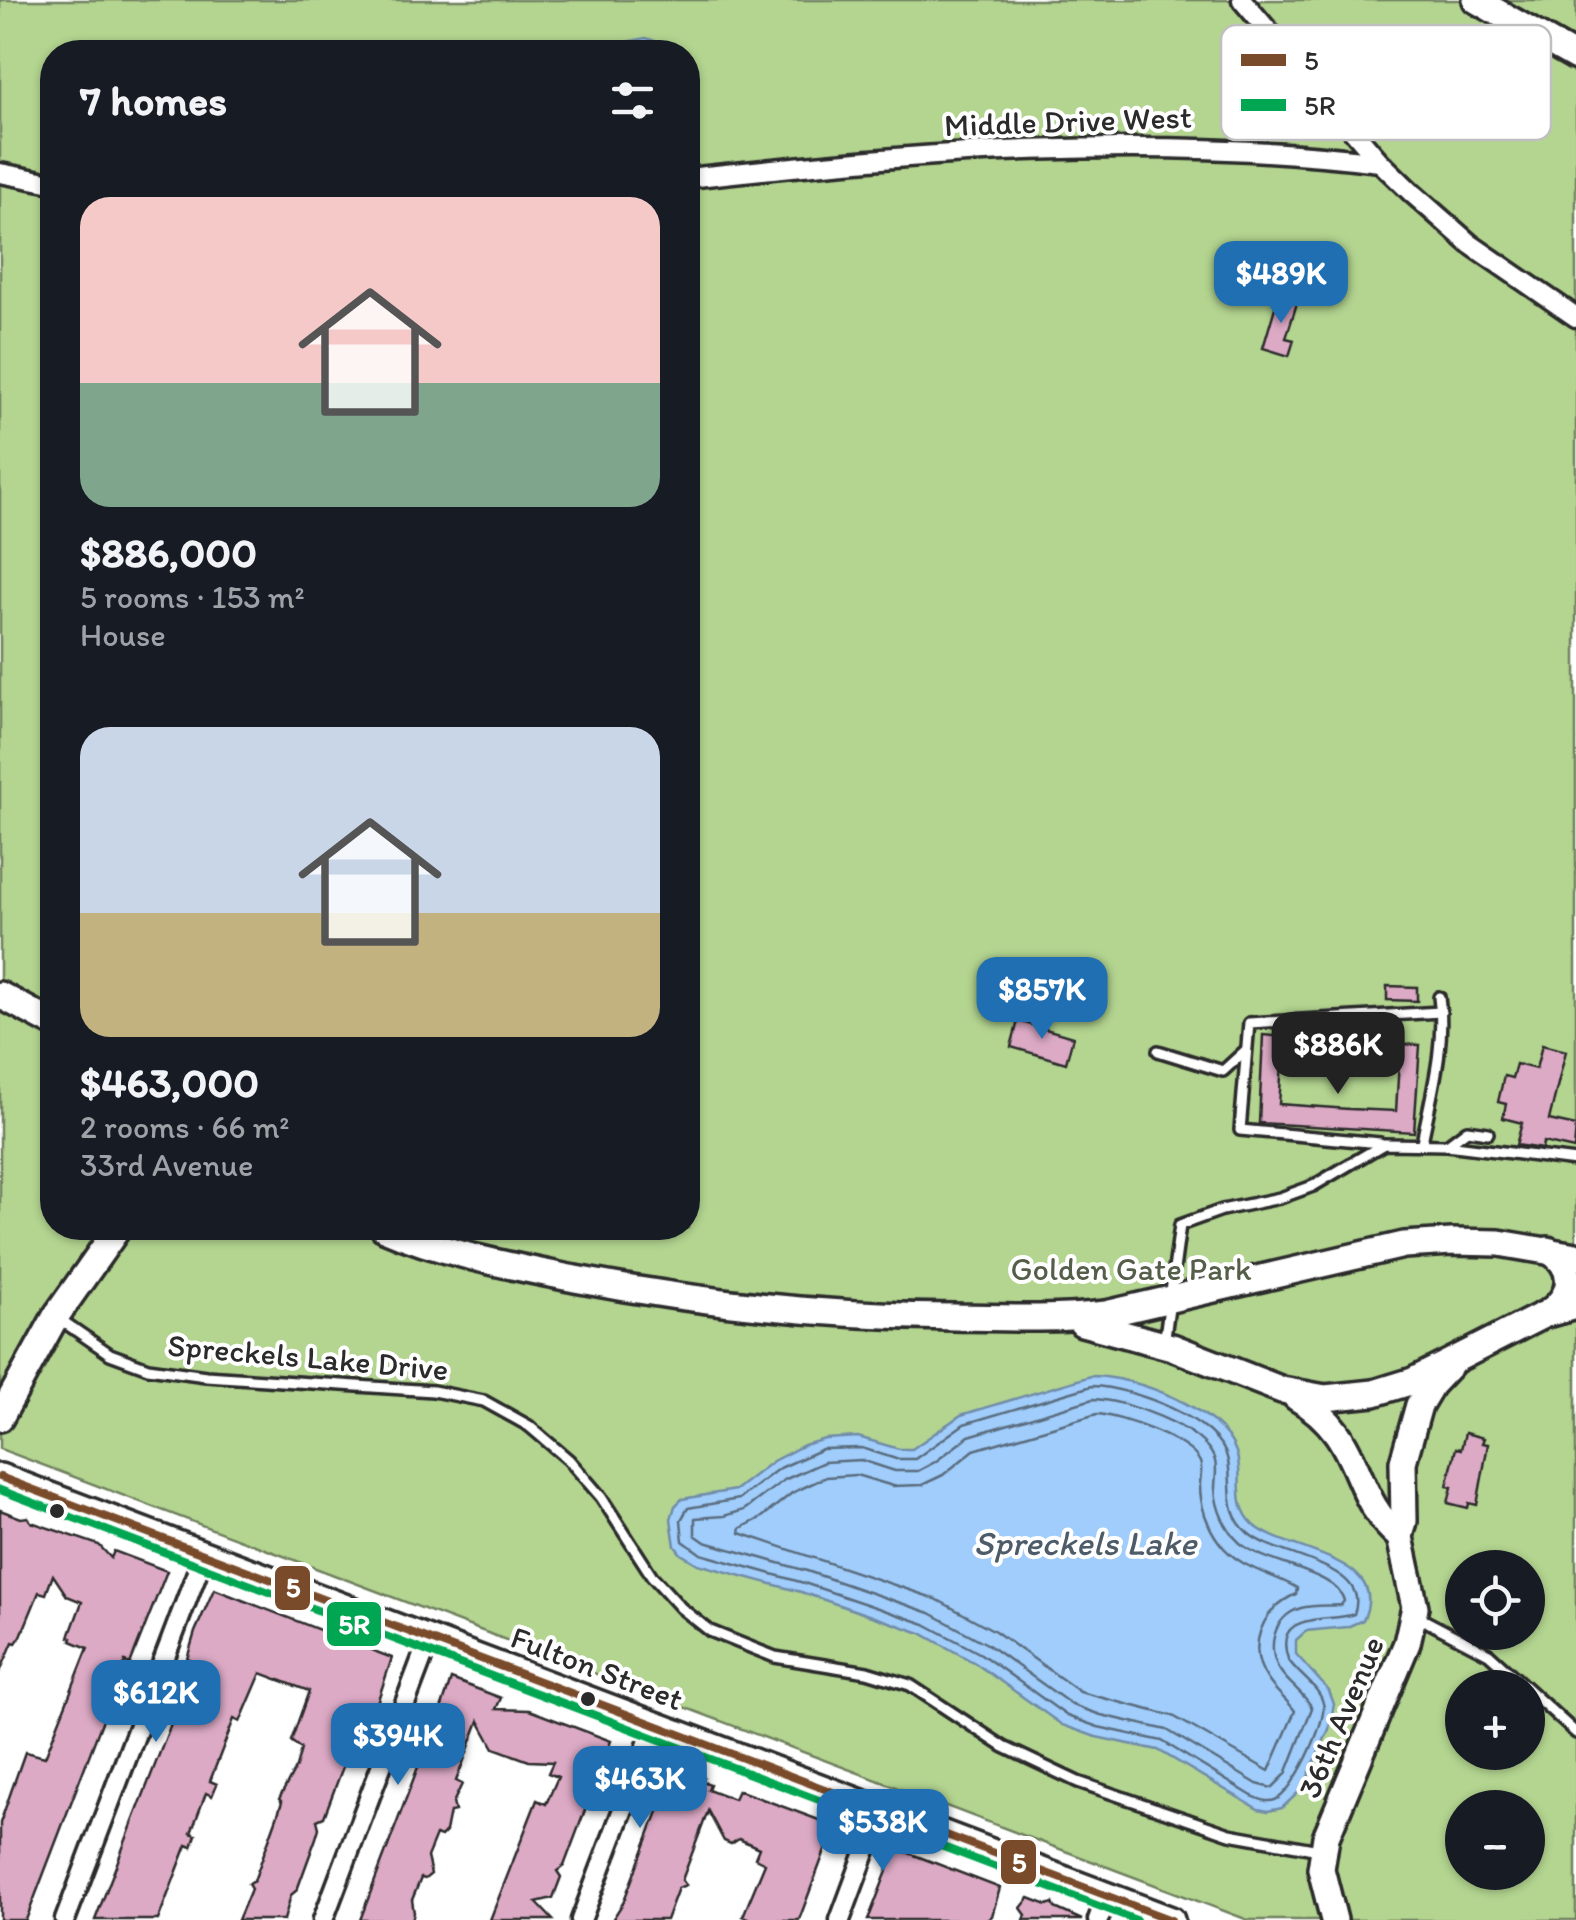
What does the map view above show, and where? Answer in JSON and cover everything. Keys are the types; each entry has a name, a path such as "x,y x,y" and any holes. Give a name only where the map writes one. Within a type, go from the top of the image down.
{"street":[{"path":"1242,0 1263,25"},
{"path":"1476,0 1520,25"},
{"path":"1551,43 1576,57"},
{"path":"1361,140 1470,244 1576,317"},
{"name":"Middle Drive West","path":"700,177 912,156 1152,146 1226,147 1380,162"},
{"path":"0,173 40,181"},
{"path":"0,995 40,1017"},
{"path":"0,1418 56,1316 110,1240"},
{"path":"416,1240 514,1266 715,1302 850,1315 1064,1318 1168,1301 1404,1245 1475,1242 1576,1256"},
{"path":"1064,1318 1164,1345 1268,1385 1311,1396 1354,1396 1414,1381 1559,1305 1571,1280 1566,1262 1548,1250"},
{"path":"1544,1316 1576,1306"},
{"name":"36th Avenue","path":"1334,1920 1322,1870 1322,1850 1415,1616 1400,1538 1404,1520 1401,1478 1410,1429 1424,1394 1450,1365"},
{"name":"36th Avenue","path":"1268,1385 1294,1396 1327,1418 1343,1438 1379,1515 1400,1538"},
{"name":"Fulton Street","path":"0,1477 881,1810 1102,1908 1171,1920"},
{"path":"65,1920 204,1554"},
{"path":"323,1920 429,1640"},
{"path":"581,1920 655,1725"},
{"path":"840,1920 881,1810"}],"lane":[{"path":"1422,1142 1435,1074 1440,997"},
{"path":"1442,1012 1248,1023 1240,1130 1384,1144 1422,1142 1576,1161"},
{"path":"1158,1051 1223,1071 1246,1050"},
{"path":"1447,1145 1467,1130 1488,1134"},
{"path":"1164,1345 1180,1225 1312,1186 1384,1144"},
{"name":"Spreckels Lake Drive","path":"56,1316 110,1354 148,1368 220,1378 433,1391 484,1401 529,1426 570,1460 601,1497 652,1576 681,1608 710,1631 775,1657 867,1672 910,1685 1004,1747 1078,1782 1230,1834 1322,1850"},
{"path":"1415,1616 1489,1654 1576,1733"}],"green space":[{"name":"Golden Gate Park","path":"0,0 1576,0 1576,1920 1248,1920 0,1449"}],"water":[{"name":"Spreckels Lake","path":"1091,1376 1152,1388 1213,1422 1236,1452 1243,1508 1254,1525 1331,1559 1363,1582 1368,1599 1363,1620 1347,1627 1306,1631 1296,1640 1296,1654 1329,1691 1334,1704 1329,1729 1303,1788 1282,1808 1258,1809 1158,1750 1096,1737 1062,1725 975,1663 921,1633 801,1592 698,1564 675,1546 671,1519 682,1499 735,1490 773,1461 804,1445 858,1437 912,1449 961,1415"}],"building":[{"path":"1279,294 1298,300 1286,338 1294,340 1289,356 1263,348"},
{"path":"1387,986 1417,987 1417,1001 1387,1000"},
{"path":"1018,1021 1073,1037 1066,1063 1011,1047"},
{"path":"1263,1035 1284,1037 1279,1104 1349,1109 1396,1111 1400,1044 1420,1045 1414,1132 1259,1123"},
{"path":"1542,1045 1566,1051 1549,1120 1576,1126 1574,1149 1543,1142 1542,1149 1516,1145 1522,1123 1503,1118 1506,1104 1498,1102 1504,1076 1512,1078 1516,1064 1536,1069"},
{"path":"1465,1433 1484,1438 1482,1443 1488,1444 1477,1505 1469,1503 1468,1508 1448,1503 1452,1487 1447,1486 1456,1448 1461,1449"},
{"path":"0,1510 99,1545 111,1558 114,1551 167,1571 130,1664 125,1662 26,1920 0,1920 0,1823 25,1752 45,1757 88,1648 69,1637 82,1602 67,1596 53,1575 46,1594 39,1592 21,1636 13,1642 0,1672"},
{"path":"214,1589 392,1658 377,1703 344,1764 324,1817 317,1820 316,1838 284,1920 238,1920 251,1889 248,1884 254,1881 277,1817 282,1802 279,1799 296,1767 301,1749 291,1741 309,1691 261,1673 240,1722 234,1719 210,1781 217,1784 212,1796 206,1793 191,1833 196,1835 192,1847 187,1845 158,1920 95,1920 179,1703 177,1698 195,1632"},
{"path":"451,1679 501,1698 496,1709 529,1710 611,1741 564,1866 557,1871 561,1877 553,1898 536,1902 553,1920 490,1920 537,1800 546,1804 558,1777 548,1773 553,1762 529,1761 494,1748 479,1721 456,1781 462,1784 453,1803 455,1811 450,1812 446,1832 441,1837 436,1835 427,1857 431,1874 421,1878 412,1900 412,1920 360,1920"},
{"path":"675,1767 704,1778 702,1781 710,1784 708,1789 734,1799 738,1790 838,1827 799,1920 753,1920 743,1916 765,1863 755,1858 759,1848 739,1839 731,1844 724,1841 708,1811 682,1880 686,1885 678,1888 666,1920 612,1920 623,1903"},
{"path":"896,1848 1000,1888 992,1916 987,1920 868,1920"},
{"path":"1029,1898 1047,1905 1053,1903 1055,1908 1082,1920 1024,1920 1026,1915 1021,1908"}],"transit line":[{"name":"5","path":"0,1477 1171,1920"},
{"name":"5R","path":"0,1490 1136,1920"}]}
